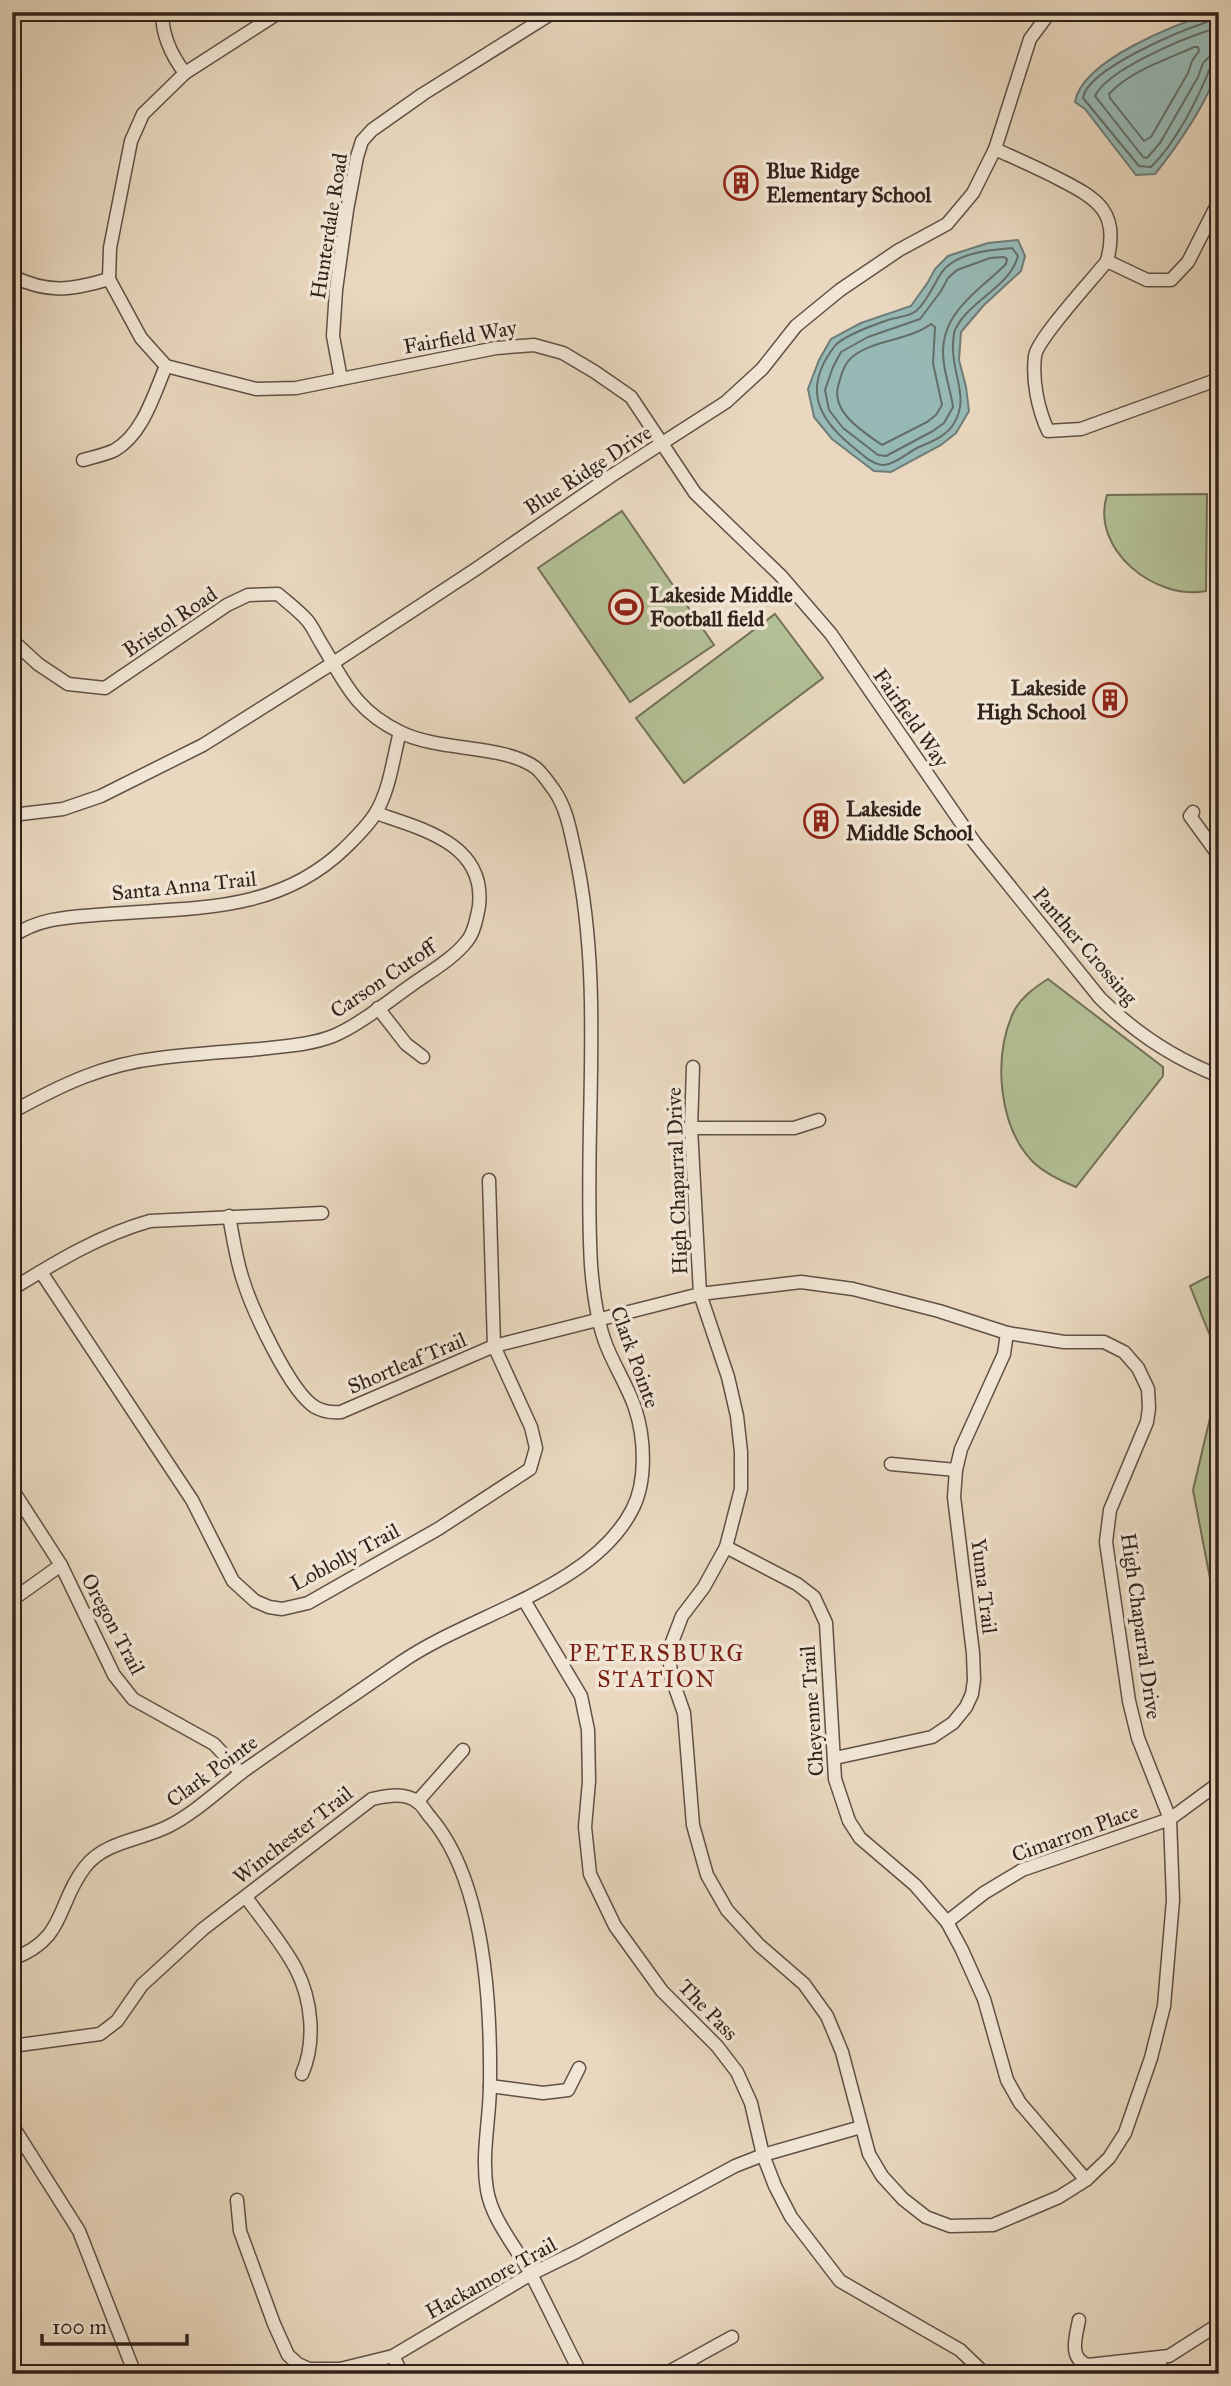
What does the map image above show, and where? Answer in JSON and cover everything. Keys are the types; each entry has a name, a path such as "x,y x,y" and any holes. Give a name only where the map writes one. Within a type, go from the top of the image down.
{"street":[{"path":"162,12 162,23 172,56 185,73"},
{"path":"83,460 115,450 130,437 146,412 166,366 141,338 109,279 110,248 131,141 143,114 185,73 280,12"},
{"name":"Hunterdale Road","path":"341,379 333,336 336,290 347,209 362,141 372,130 423,94 554,12"},
{"name":"Blue Ridge Drive","path":"12,815 63,809 101,796 202,745 477,569 611,476 726,402 762,369 796,326 840,290 899,250 947,224 973,193 995,149 1030,39 1050,12"},
{"path":"995,149 1091,196 1102,208 1109,222 1112,244 1107,261 1054,324 1035,354 1038,408 1048,431 1082,429 1219,379"},
{"path":"1107,261 1147,280 1171,280 1188,262 1219,201"},
{"path":"12,276 31,286 59,290 109,279"},
{"name":"Fairfield Way","path":"166,366 256,389 296,388 496,348 534,345 563,353 631,397 695,493 781,576 831,634 975,843"},
{"name":"Bristol Road","path":"12,640 38,664 68,684 105,688 227,605 248,595 278,594 307,620 333,663"},
{"name":"Clark Pointe","path":"12,1959 44,1942 61,1917 86,1865 106,1849 170,1826 241,1773 411,1656 524,1600 592,1558 617,1535 635,1504 642,1474 642,1444 636,1410 606,1345 599,1321 591,1264 588,1186 593,1080 587,926 582,881 566,811 536,768 517,759 424,742 377,719 350,693 333,663"},
{"name":"Santa Anna Trail","path":"12,937 51,919 236,904 271,895 304,880 334,859 360,834 376,813 400,732"},
{"path":"1193,812 1191,816 1219,856"},
{"name":"Carson Cutoff","path":"12,1112 97,1070 156,1058 307,1044 336,1035 453,955 469,939 478,914 480,896 477,876 465,855 446,841 376,813"},
{"name":"Panther Crossing","path":"975,843 1100,998 1120,1018 1148,1040 1175,1056 1219,1076"},
{"path":"378,1008 406,1044 423,1057"},
{"name":"High Chaparral Drive","path":"599,1321 700,1294 801,1283 814,1284 853,1289 939,1311 1007,1333 1064,1342 1104,1342 1124,1352 1138,1368 1148,1389 1147,1422 1110,1510 1106,1542 1129,1701 1138,1738 1170,1819 1173,1900 1161,2019 1151,2058 1125,2133 1109,2158 1086,2180 1059,2197 993,2225 950,2226 926,2217 903,2199 882,2176 869,2154 842,2052 827,2016 804,1984 759,1945 727,1910 708,1875 693,1825 684,1713 671,1676 669,1650 682,1616 704,1587 726,1547 741,1489 741,1452 737,1416 728,1377 700,1294 691,1128 693,1067"},
{"path":"691,1128 793,1128 819,1120"},
{"name":"Loblolly Trail","path":"41,1272 192,1500 233,1581 255,1601 282,1609 308,1603 438,1529 530,1469 536,1448 531,1427 494,1346 489,1180"},
{"path":"12,1289 123,1228 150,1221 322,1213"},
{"name":"Shortleaf Trail","path":"229,1216 243,1280 257,1315 288,1373 313,1405 328,1413 341,1412 494,1346 599,1321"},
{"name":"Yuma Trail","path":"835,1758 933,1737 953,1723 966,1707 972,1694 973,1653 954,1497 956,1470 961,1449 1004,1354 1007,1333"},
{"path":"891,1464 956,1470"},
{"name":"Oregon Trail","path":"12,1489 61,1565 114,1675 132,1699 214,1744 241,1773"},
{"name":"Cheyenne Trail","path":"726,1547 797,1584 814,1597 826,1623 835,1779 849,1821 860,1838 915,1885 947,1922 984,1999 1007,2080 1020,2103 1086,2180"},
{"path":"12,1600 61,1565"},
{"name":"The Pass","path":"524,1600 581,1696 588,1730 589,1781 585,1827 590,1874 615,1926 662,1991 718,2046 737,2072 751,2103 763,2155 791,2217 840,2281 960,2350 985,2374"},
{"path":"463,1750 418,1802 450,1846 466,1885 478,1927 489,2010 490,2086 484,2160 487,2192 500,2222 531,2274 581,2374"},
{"name":"Cimarron Place","path":"947,1922 984,1893 1022,1870 1170,1819 1219,1783"},
{"name":"Winchester Trail","path":"12,2046 100,2034 117,2021 142,1985 203,1929 372,1799 394,1794 418,1802"},
{"path":"246,1897 296,1969 307,1999 311,2034 309,2058 302,2074"},
{"path":"490,2086 543,2093 568,2090 579,2068"},
{"path":"12,2124 79,2231 135,2374"},
{"name":"Hackamore Trail","path":"237,2200 240,2231 288,2355 309,2369 340,2369 393,2356 531,2274 706,2180 763,2155 861,2127"},
{"path":"1079,2320 1075,2353 1083,2364 1088,2365 1169,2356 1219,2324"},
{"path":"665,2374 732,2337"},
{"path":"393,2356 402,2374"},
{"path":"1159,2358 1162,2374"}],"green space":[{"path":"1207,494 1206,591 1187,592 1148,580 1131,567 1108,535 1104,515 1107,495"},
{"name":"Lakeside Middle Football field","path":"622,511 714,645 630,702 538,568"},
{"path":"775,614 823,678 684,783 636,718"},
{"path":"1048,979 1163,1067 1163,1076 1076,1187 1044,1171 1022,1148 1006,1112 1002,1091 1003,1050 1013,1013 1023,998"},
{"path":"1219,1271 1219,1358 1190,1286"},
{"path":"1219,1380 1219,1625 1193,1490"}],"water":[{"path":"1219,12 1220,55 1210,89 1183,136 1155,174 1136,175 1085,109 1075,102 1081,87 1094,72 1133,46 1178,25"},
{"path":"1018,240 1025,256 1021,271 984,305 961,332 959,360 969,411 956,433 941,445 891,472 874,471 832,439 814,417 808,389 819,360 831,339 861,323 911,306 935,269 948,256 988,243"}],"place":[{"name":"Blue Ridge Elementary School","path":"741,183"},
{"name":"Lakeside Middle Football field","path":"626,607"},
{"name":"Lakeside High School","path":"1110,700"},
{"name":"Lakeside Middle School","path":"821,821"}],"district":[{"name":"PETERSBURG STATION","path":"657,1666"}]}
